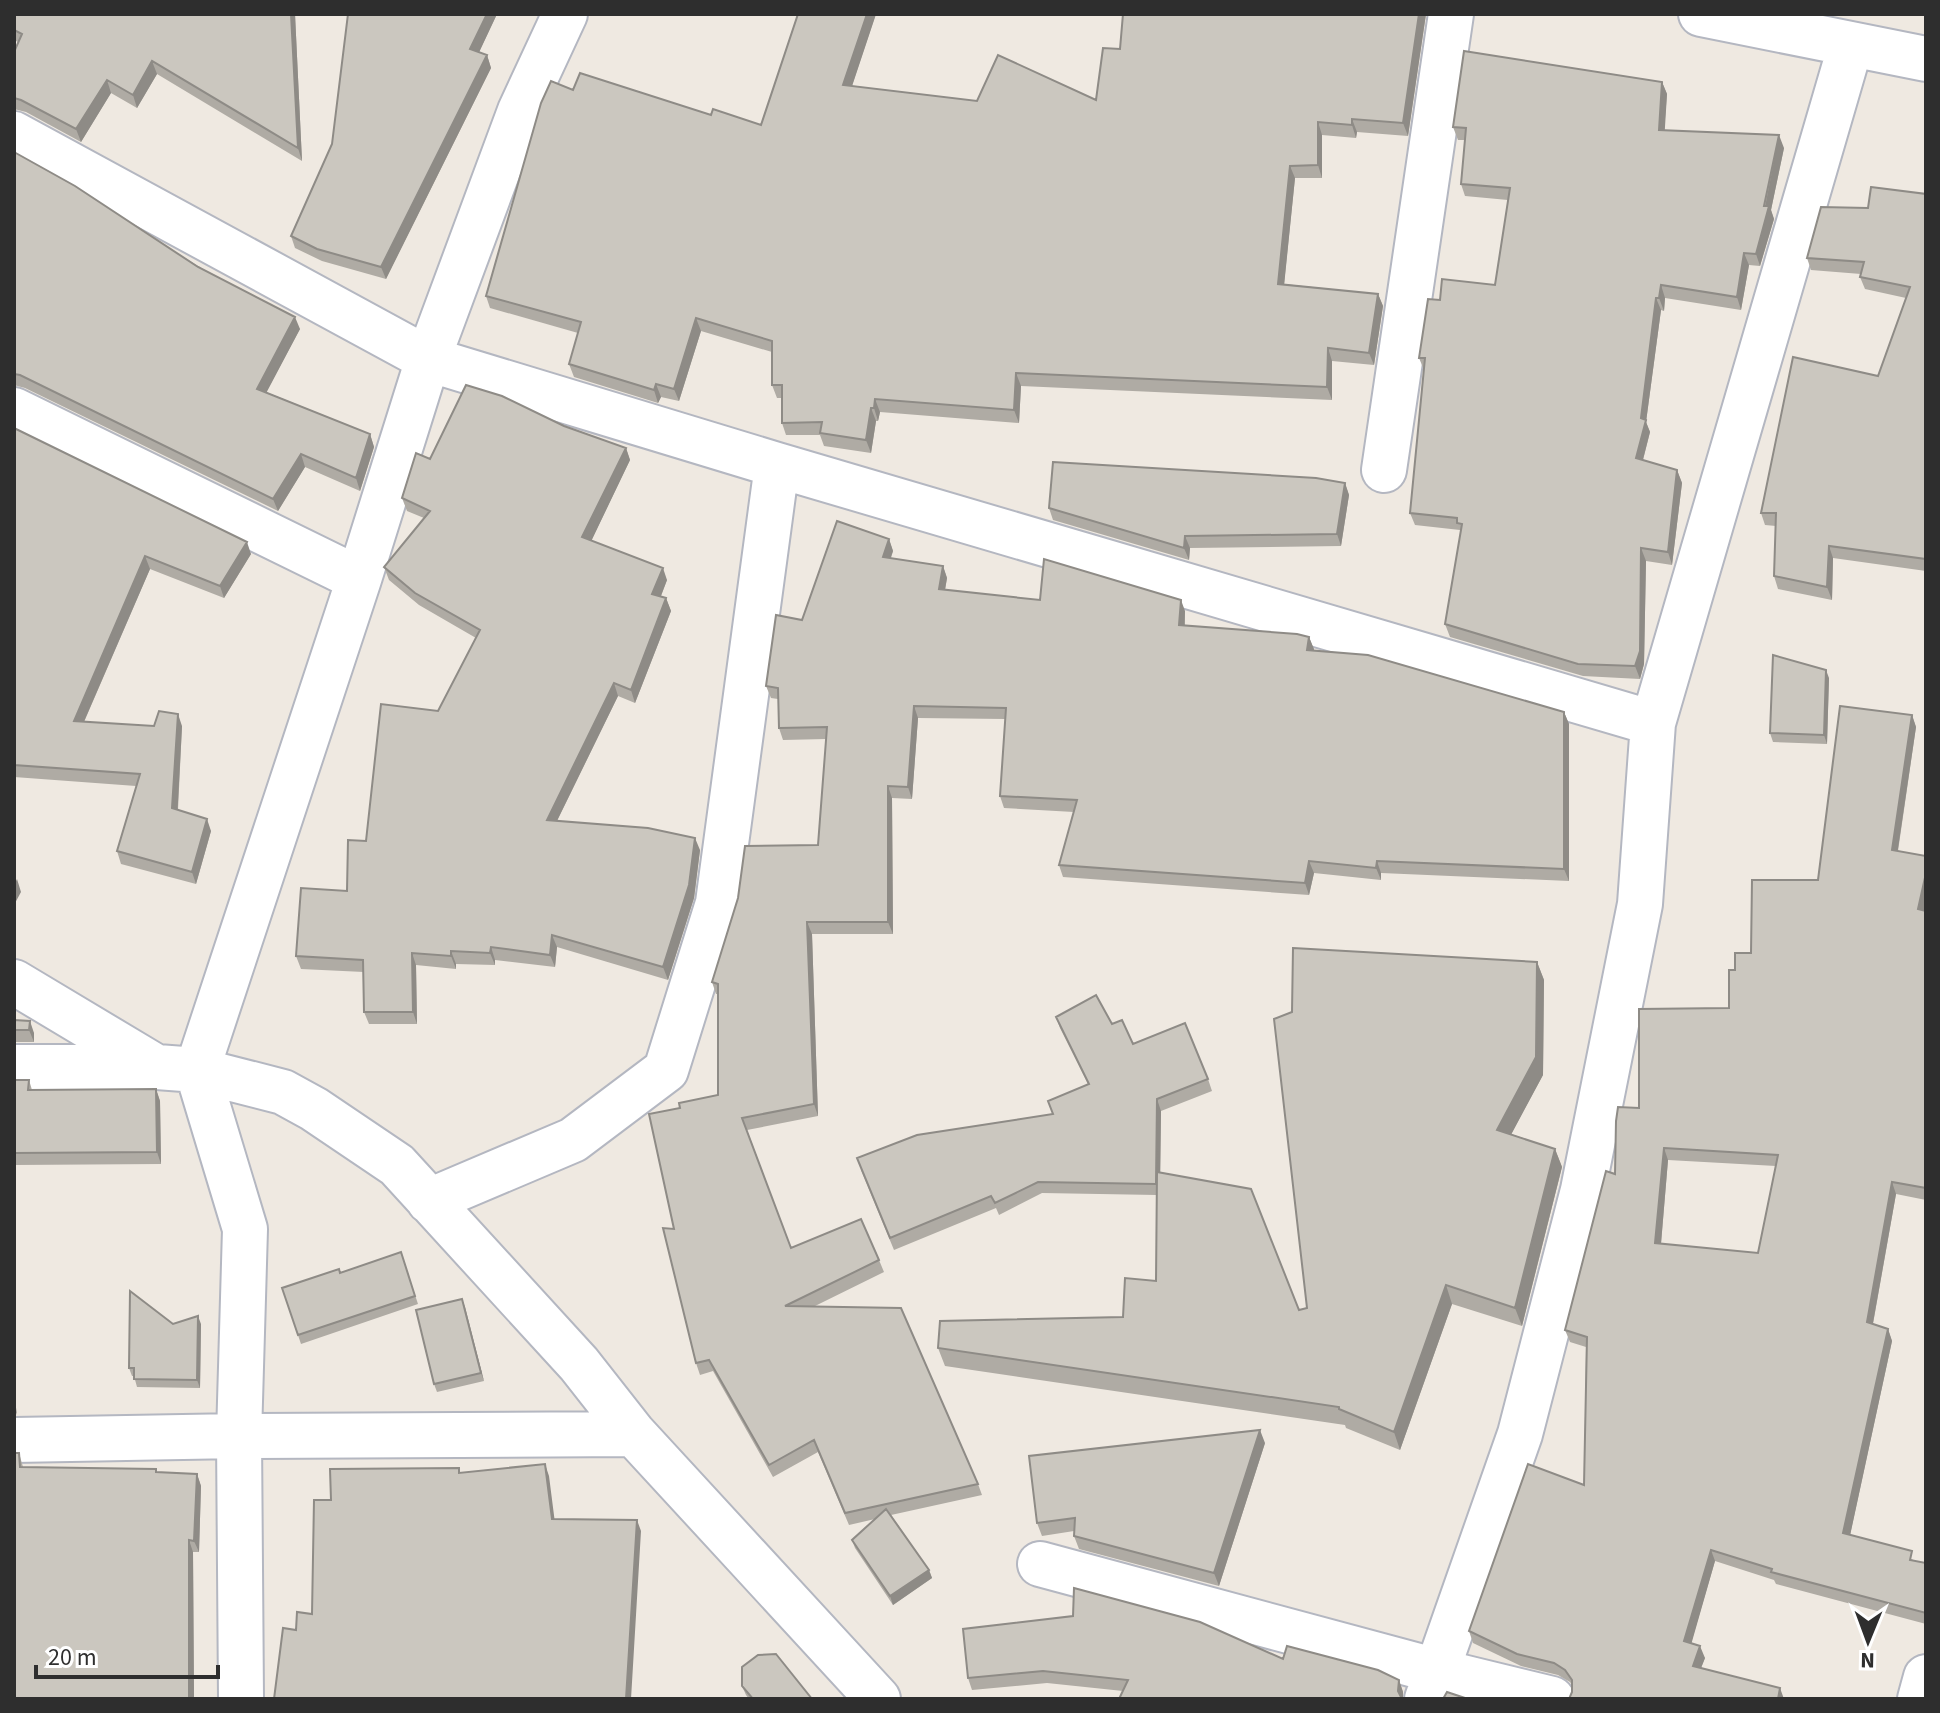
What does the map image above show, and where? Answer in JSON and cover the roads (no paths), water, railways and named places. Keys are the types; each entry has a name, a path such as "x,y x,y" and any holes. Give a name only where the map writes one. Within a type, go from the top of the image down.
{"street":[{"path":"177,1068 359,579 428,359 520,111 565,14"},
{"path":"1384,470 1451,14"},
{"path":"1701,14 1926,59"},
{"path":"1432,1685 1520,1434 1583,1190 1640,904 1653,723 1851,44"},
{"path":"14,134 428,359 1653,723"},
{"path":"14,410 359,579"},
{"path":"429,1201 573,1140 666,1070 718,903 777,465"},
{"path":"14,982 177,1068 245,1229 239,1436 241,1699"},
{"path":"14,1067 177,1068 283,1092 397,1165 579,1364 634,1434 878,1699"},
{"path":"14,1440 634,1434"},
{"path":"1040,1564 1432,1685 1552,1699"},
{"path":"1920,1699 1926,1677"}]}
